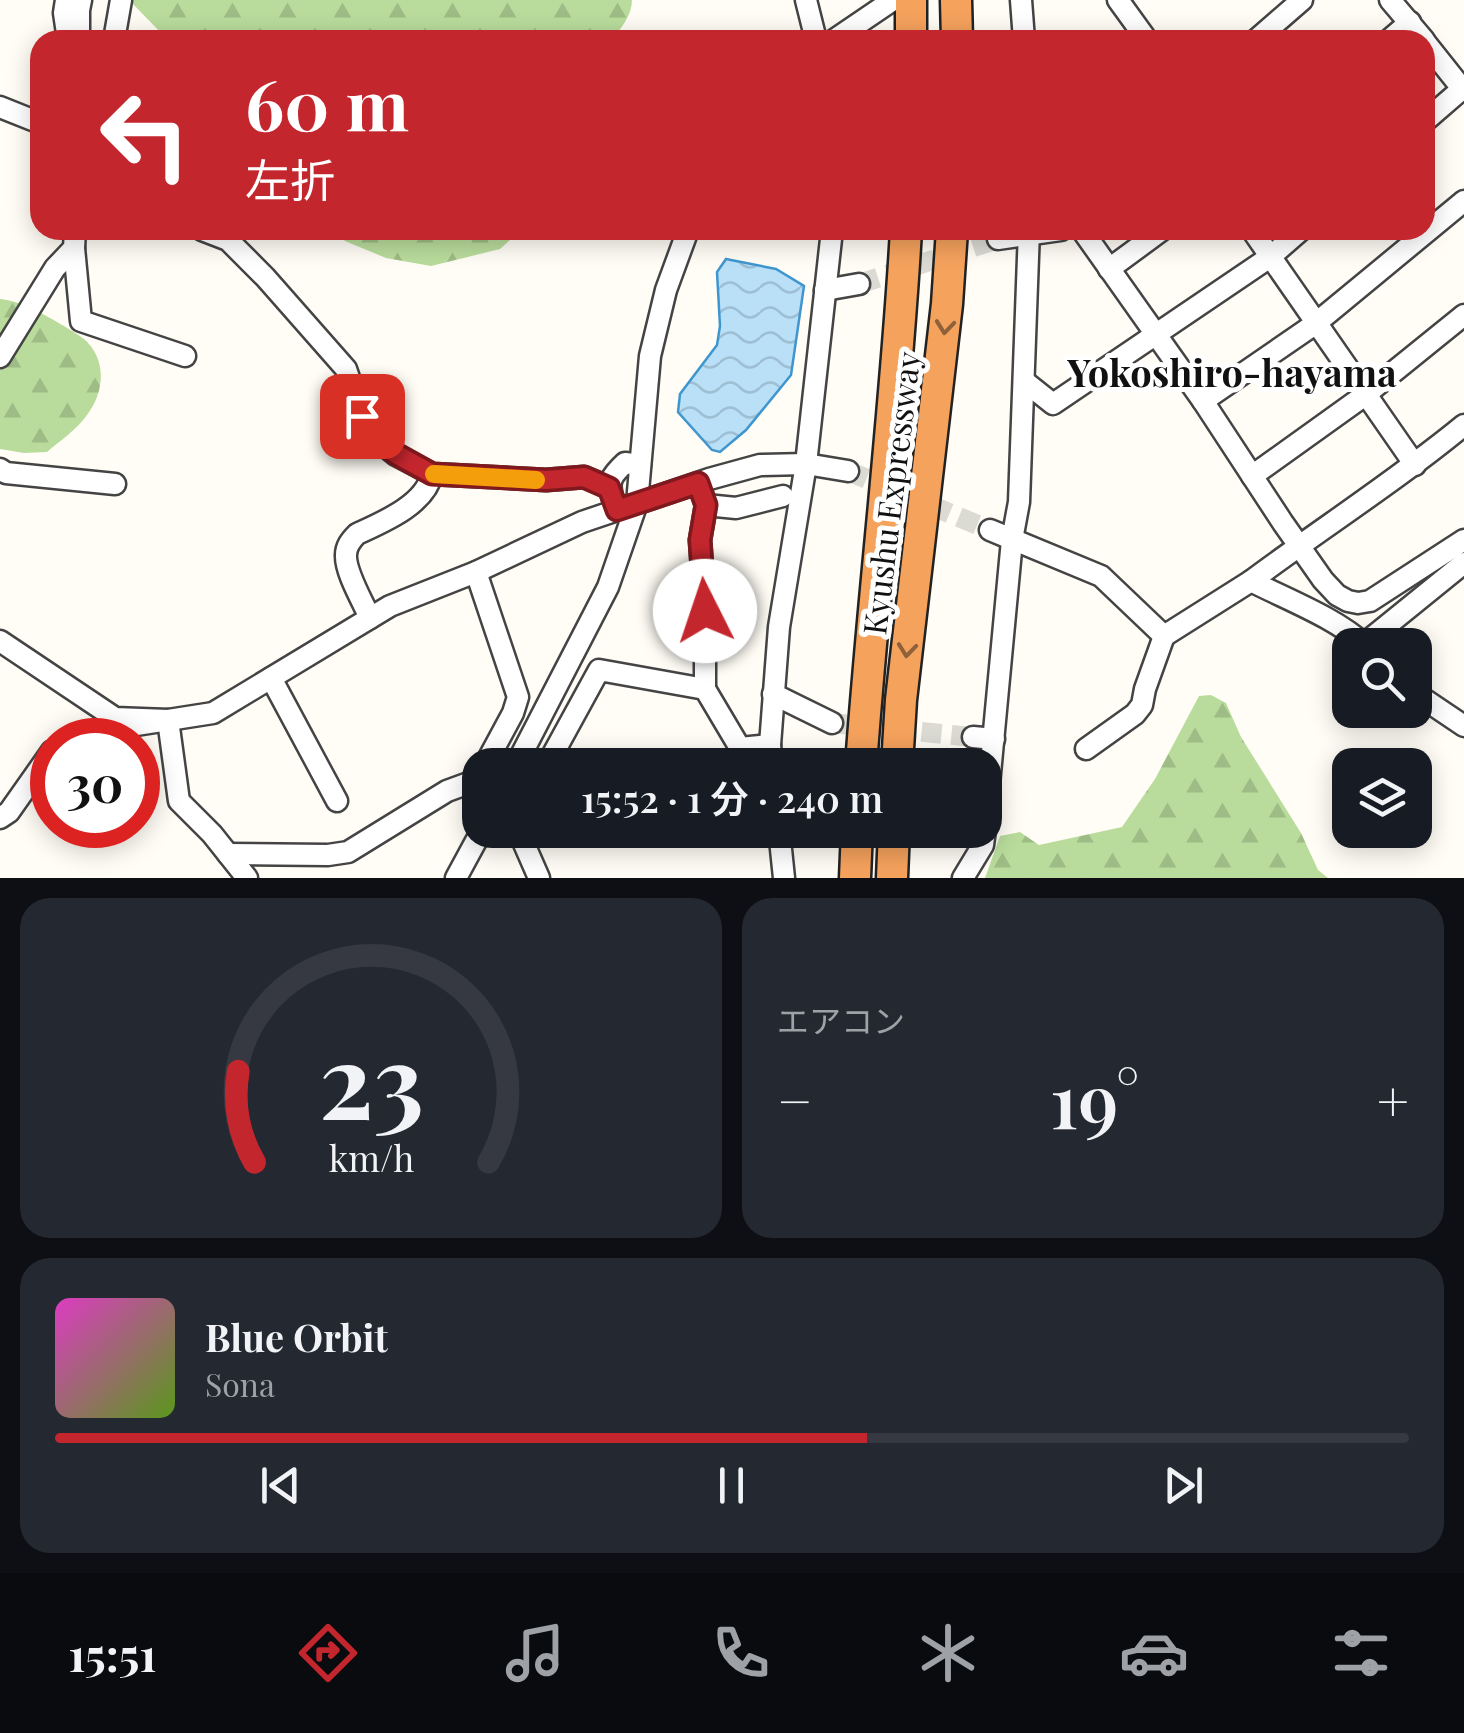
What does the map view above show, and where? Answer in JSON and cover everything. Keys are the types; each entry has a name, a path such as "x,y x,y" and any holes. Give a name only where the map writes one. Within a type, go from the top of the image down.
{"highway":[{"path":"911,0 912,30"},
{"path":"956,0 957,30"},
{"name":"Kyushu Expressway","path":"862,748 892,434 905,240"},
{"name":"Kyushu Expressway","path":"898,748 951,240"},
{"path":"855,878 856,848"},
{"path":"892,878 893,848"}],"street":[{"path":"66,0 67,30"},
{"path":"80,30 81,0"},
{"path":"116,30 121,0"},
{"path":"806,0 814,30"},
{"path":"849,30 893,0"},
{"path":"1022,0 1024,30"},
{"path":"1118,0 1140,30"},
{"path":"1268,30 1302,0"},
{"path":"1390,0 1416,30"},
{"path":"1401,30 1410,22"},
{"path":"1435,55 1463,90 1435,113"},
{"path":"0,107 30,120"},
{"path":"1435,225 1464,201"},
{"path":"0,356 74,240"},
{"path":"75,240 81,320 185,356"},
{"path":"228,240 346,369 362,416 396,454 432,474 546,480 584,477 609,488 627,506"},
{"path":"525,748 608,587 640,464 650,356 666,290 684,240"},
{"path":"771,748 779,627 806,464 828,240"},
{"path":"983,748 1019,502 1029,240"},
{"path":"1089,240 1203,400 1298,546 1337,595 1358,603 1370,600 1464,540"},
{"path":"1110,269 1149,240"},
{"path":"1259,240 1415,465"},
{"path":"1024,381 1053,404 1290,240"},
{"path":"1203,400 1315,324 1417,240"},
{"path":"825,290 859,284"},
{"path":"1252,476 1365,395 1464,315"},
{"path":"1086,749 1142,705 1164,636 1251,581 1415,465 1464,425"},
{"path":"609,488 612,475 625,463 640,464"},
{"path":"160,721 213,713 390,606 476,572 582,522 760,465 806,464 848,471"},
{"path":"0,469 6,473 115,484"},
{"path":"370,618 345,552 357,534 414,502 429,486 432,474"},
{"path":"698,483 706,505 700,540 705,689 740,748"},
{"path":"706,505 736,508 784,496"},
{"path":"990,530 1101,576 1164,636"},
{"path":"1385,628 1464,563"},
{"path":"476,572 518,697 494,748"},
{"path":"1251,581 1346,628"},
{"path":"0,640 114,718 168,720"},
{"path":"557,748 600,670 705,689"},
{"path":"270,678 337,802"},
{"path":"773,694 832,722"},
{"path":"1432,704 1464,726"},
{"path":"513,713 561,740"},
{"path":"168,720 179,801 228,854 243,878"},
{"path":"0,818 30,782"},
{"path":"228,854 328,856 348,852 462,786"},
{"path":"456,878 472,848"},
{"path":"526,848 539,878"},
{"path":"781,848 784,878"},
{"path":"963,878 981,848"}],"green space":[{"path":"129,0 632,0 619,30 158,30"},
{"path":"510,240 500,249 431,266 386,258 345,241"},
{"path":"0,299 33,309 79,335 97,356 101,376 93,406 47,452 0,449"},
{"path":"1211,695 1226,703 1241,737 1301,833 1318,870 1328,878 985,878 996,848 1002,848 1002,836 1020,832 1039,845 1122,827 1155,779 1199,696"}],"water":[{"path":"726,259 776,269 804,286 791,375 746,430 720,452 712,450 678,412 680,394 717,345 717,272"}],"tunnel":[{"path":"859,284 995,240"},
{"path":"848,471 990,530"},
{"path":"832,723 973,737"}],"slow traffic":[{"path":"434,474 536,480"}],"district":[{"name":"Yokoshiro-hayama","path":"1232,371"}],"route":[{"path":"362,416 386,446 432,474 546,480 584,477 609,488 617,510 698,483 706,505 700,540 705,611"}]}
